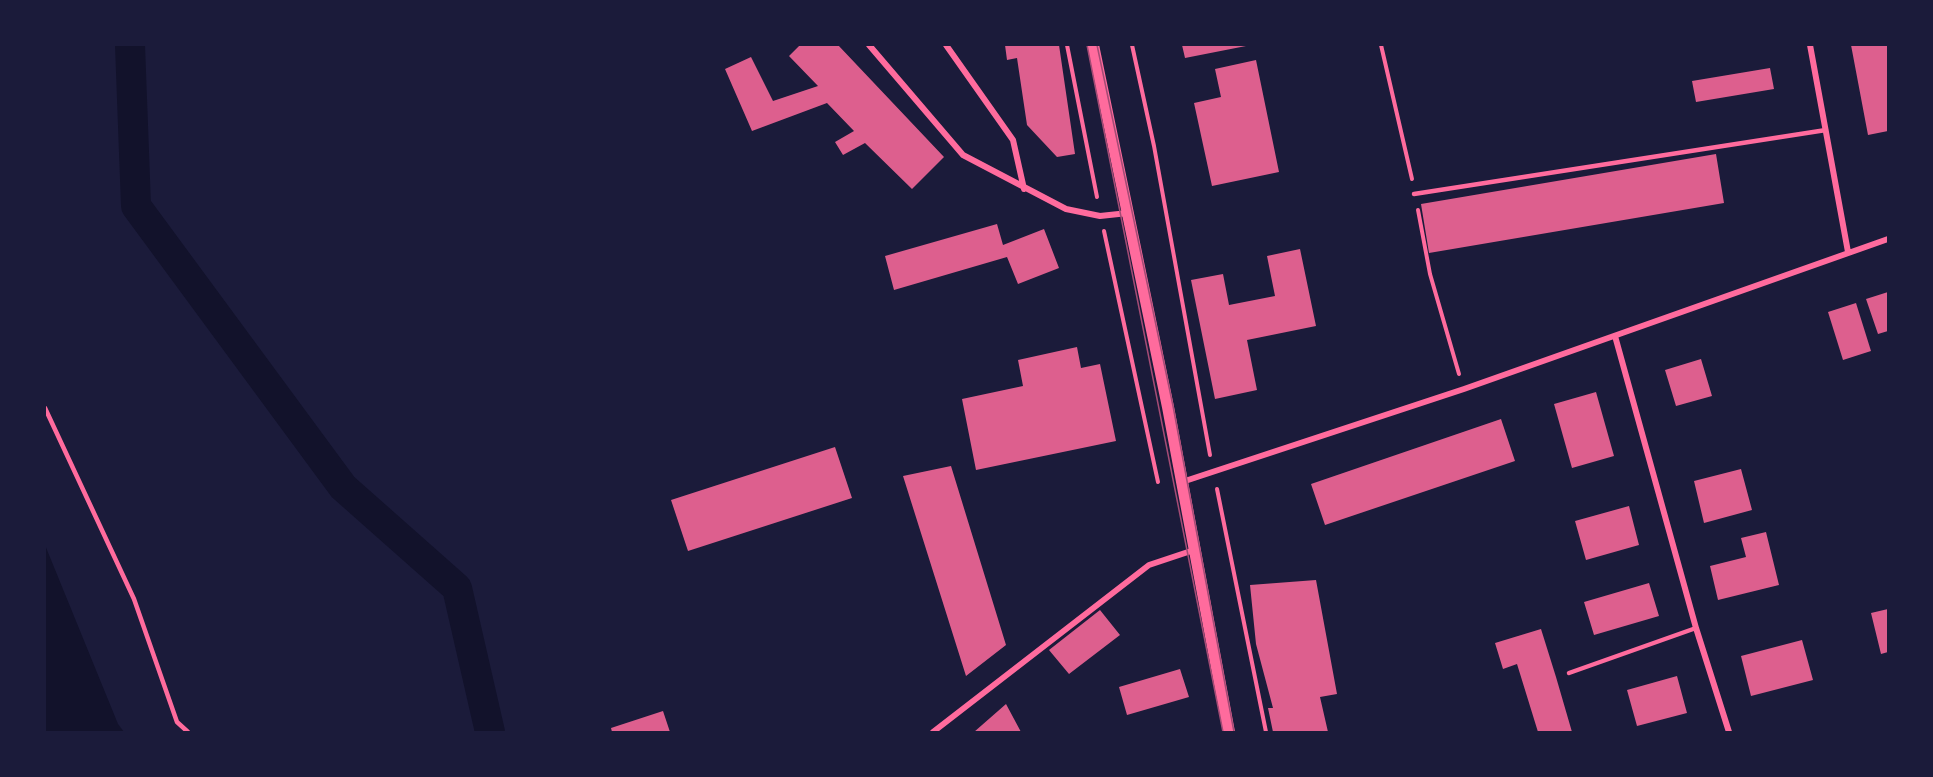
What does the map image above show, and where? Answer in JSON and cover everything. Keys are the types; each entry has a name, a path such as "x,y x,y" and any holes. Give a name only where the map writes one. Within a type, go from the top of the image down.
{"main road":[{"path":"1093,45 1182,482 1229,732"}],"street":[{"path":"869,45 963,155 1066,209 1100,216 1128,213"},
{"path":"946,45 1013,140 1024,189"},
{"path":"1810,45 1848,252"},
{"path":"1182,482 1214,474 1464,389 1888,239"},
{"path":"1616,336 1696,628 1729,732"},
{"path":"933,732 1149,565 1194,550"}],"lane":[{"path":"1414,194 1826,130"},
{"path":"45,408 134,600 177,722 188,732"},
{"path":"1569,673 1696,628"}],"path":[{"path":"1067,45 1100,216 1160,489"},
{"path":"1132,45 1154,146 1214,474 1266,732"},
{"path":"1381,45 1430,274 1464,389"}],"shaded area":[{"path":"45,545 118,724 124,732 45,732"}],"building":[{"path":"800,45 838,45 944,157 912,189 865,143 843,155 835,142 854,131 827,103 752,131 725,69 751,57 773,101 818,86 789,56"},
{"path":"1005,45 1059,45 1075,154 1057,157 1027,125 1017,58 1007,60"},
{"path":"1182,45 1246,45 1246,46 1185,58"},
{"path":"1851,45 1888,45 1888,131 1868,135"},
{"path":"1256,60 1279,172 1212,186 1194,103 1221,97 1215,69"},
{"path":"1770,68 1774,89 1696,102 1692,81"},
{"path":"1716,154 1724,203 1429,253 1421,204"},
{"path":"997,224 1003,245 1044,229 1059,268 1018,284 1007,257 894,290 885,256"},
{"path":"1300,249 1316,326 1247,340 1257,390 1215,399 1191,280 1223,274 1229,305 1275,296 1267,256"},
{"path":"1888,292 1888,331 1878,334 1866,299"},
{"path":"1856,303 1871,351 1843,360 1828,312"},
{"path":"1077,347 1081,368 1100,364 1116,441 976,470 962,399 1023,386 1018,360"},
{"path":"1701,359 1712,396 1676,406 1665,370"},
{"path":"1596,392 1614,456 1572,468 1554,404"},
{"path":"1501,419 1515,461 1325,525 1311,484"},
{"path":"835,447 852,498 688,551 671,500"},
{"path":"951,466 1006,645 966,676 903,476"},
{"path":"1741,469 1752,510 1704,523 1694,481"},
{"path":"1629,506 1639,545 1586,560 1575,521"},
{"path":"1766,532 1779,585 1718,600 1710,566 1746,557 1741,538"},
{"path":"1316,580 1337,694 1320,697 1328,732 1273,732 1268,708 1273,708 1256,644 1250,585"},
{"path":"1649,583 1659,616 1594,635 1584,602"},
{"path":"1888,609 1888,652 1881,654 1871,613"},
{"path":"1100,610 1120,635 1069,674 1049,650"},
{"path":"1541,629 1572,732 1538,732 1517,664 1503,669 1495,643"},
{"path":"1802,640 1813,680 1751,696 1741,656"},
{"path":"1180,669 1189,697 1127,715 1119,687"},
{"path":"1677,676 1687,713 1637,726 1627,690"},
{"path":"1006,704 1021,732 974,732"},
{"path":"663,711 670,732 612,732 611,728"}],"waterway":[{"path":"130,45 136,206 343,487 457,588 490,732"}],"tram line":[{"path":"1087,45 1223,732"},
{"path":"1097,45 1173,406 1234,732"}]}
